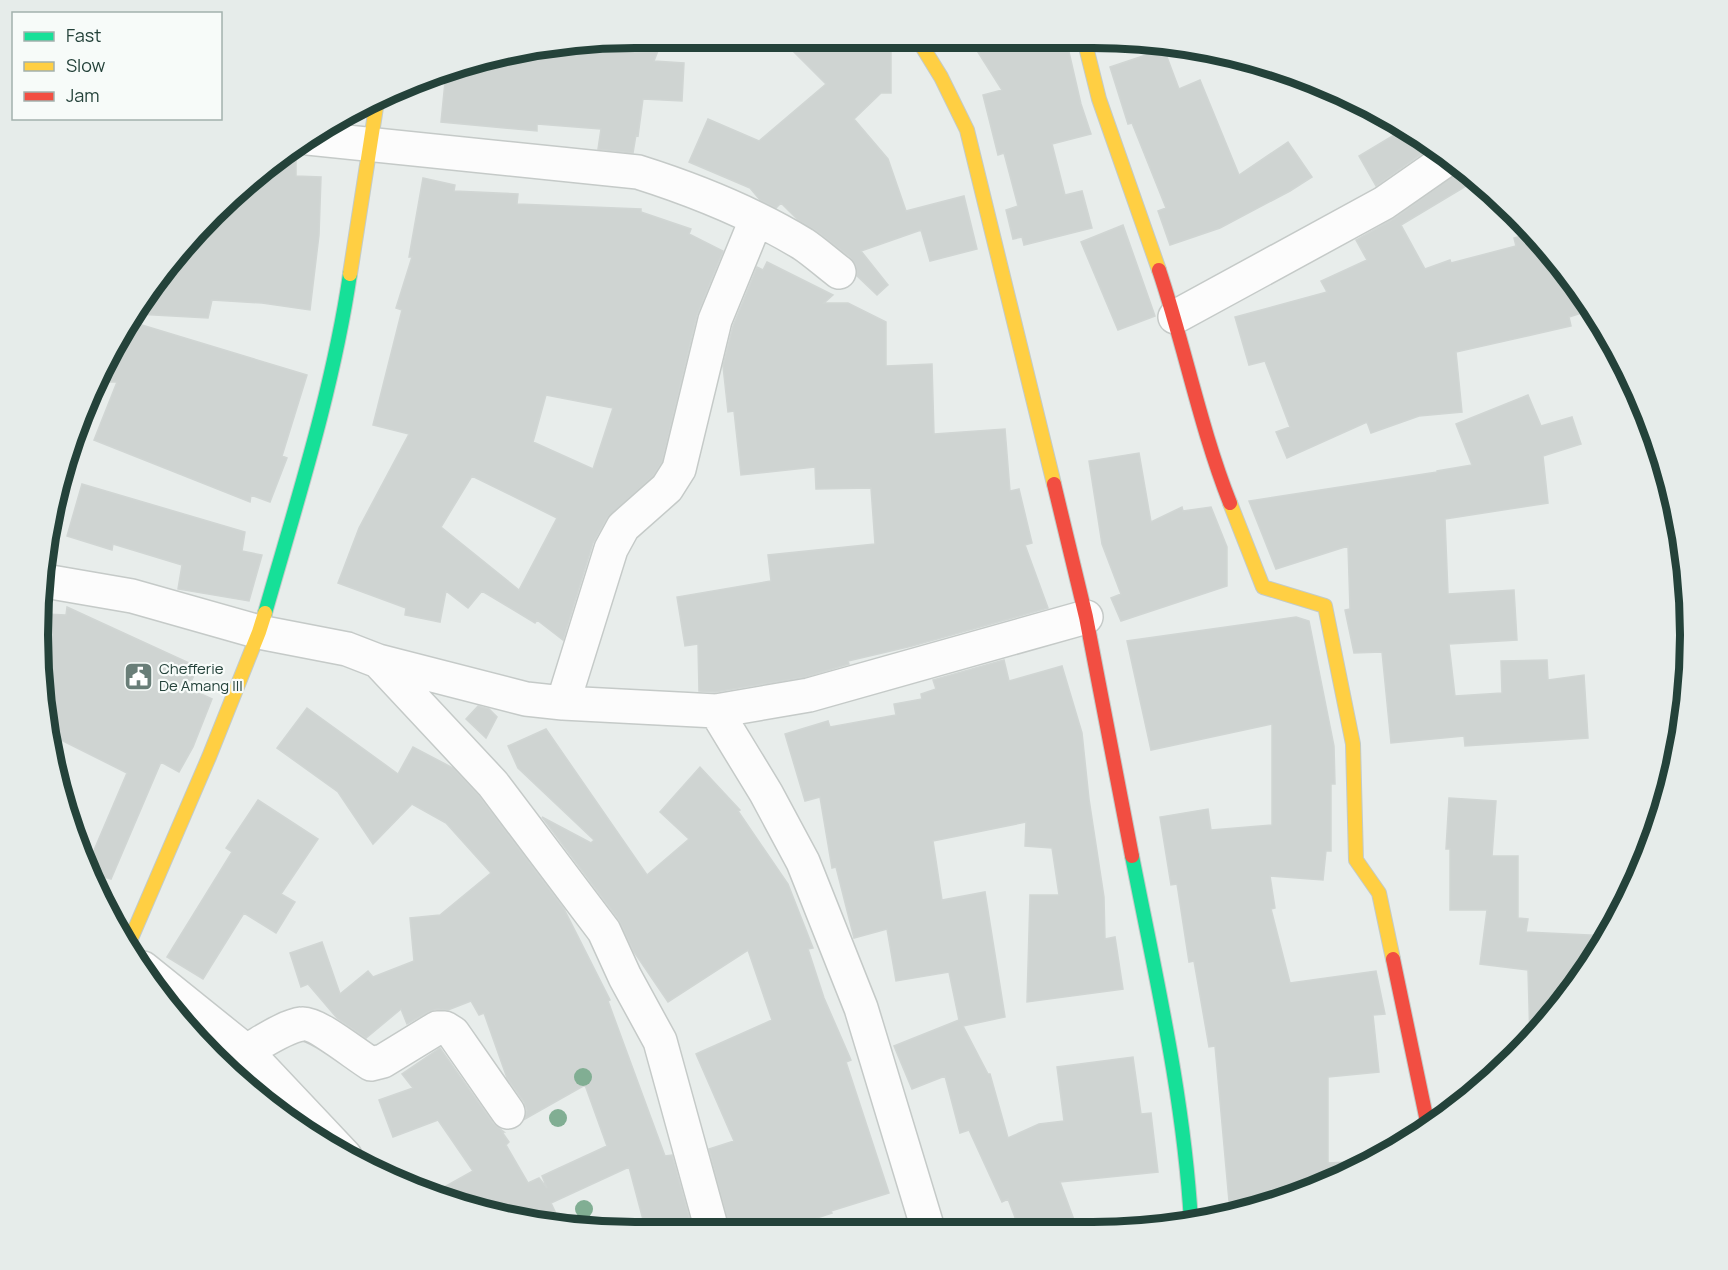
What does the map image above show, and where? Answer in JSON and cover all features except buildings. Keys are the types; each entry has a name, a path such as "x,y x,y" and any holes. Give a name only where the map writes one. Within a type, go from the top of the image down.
{"street":[{"path":"923,48 941,77 967,130 1086,617 1177,1086 1188,1170 1191,1214"},
{"path":"1086,48 1099,99 1175,317 1213,461 1263,587 1324,606 1353,744 1356,860 1379,893 1426,1118"},
{"path":"132,936 209,757 259,632 309,462 344,315 376,109"},
{"path":"322,139 638,172 689,188 756,220 804,245 839,272"},
{"path":"1175,317 1384,202 1442,163"},
{"path":"562,703 611,549 623,527 667,488 679,469 716,320 756,220"},
{"path":"51,582 132,596 259,632 347,649 378,661 526,699 716,711 809,695 1086,617"},
{"path":"378,661 493,784 603,930 625,977 660,1041 710,1222"},
{"path":"716,711 766,793 802,862 861,1008 926,1222"},
{"path":"164,985 246,1051 321,1130"},
{"path":"246,1051 294,1025 305,1023 371,1064 383,1061 437,1028 446,1028 453,1033 508,1112"}],"traffic: fast":[{"path":"265,613 324,402 350,274"},
{"path":"1132,856 1176,1084 1190,1214"}],"traffic: slow":[{"path":"923,48 941,77 967,130 1054,484"},
{"path":"1086,48 1099,99 1159,270"},
{"path":"350,274 376,109"},
{"path":"1230,503 1263,587 1325,606 1353,744 1356,860 1379,893 1393,959"},
{"path":"132,936 209,757 265,613"}],"traffic: jam":[{"path":"1159,270 1210,445 1230,503"},
{"path":"1054,484 1086,617 1132,856"},
{"path":"1393,959 1426,1118"}],"place":[{"name":"Chefferie De Amang III","path":"138,677"}]}
